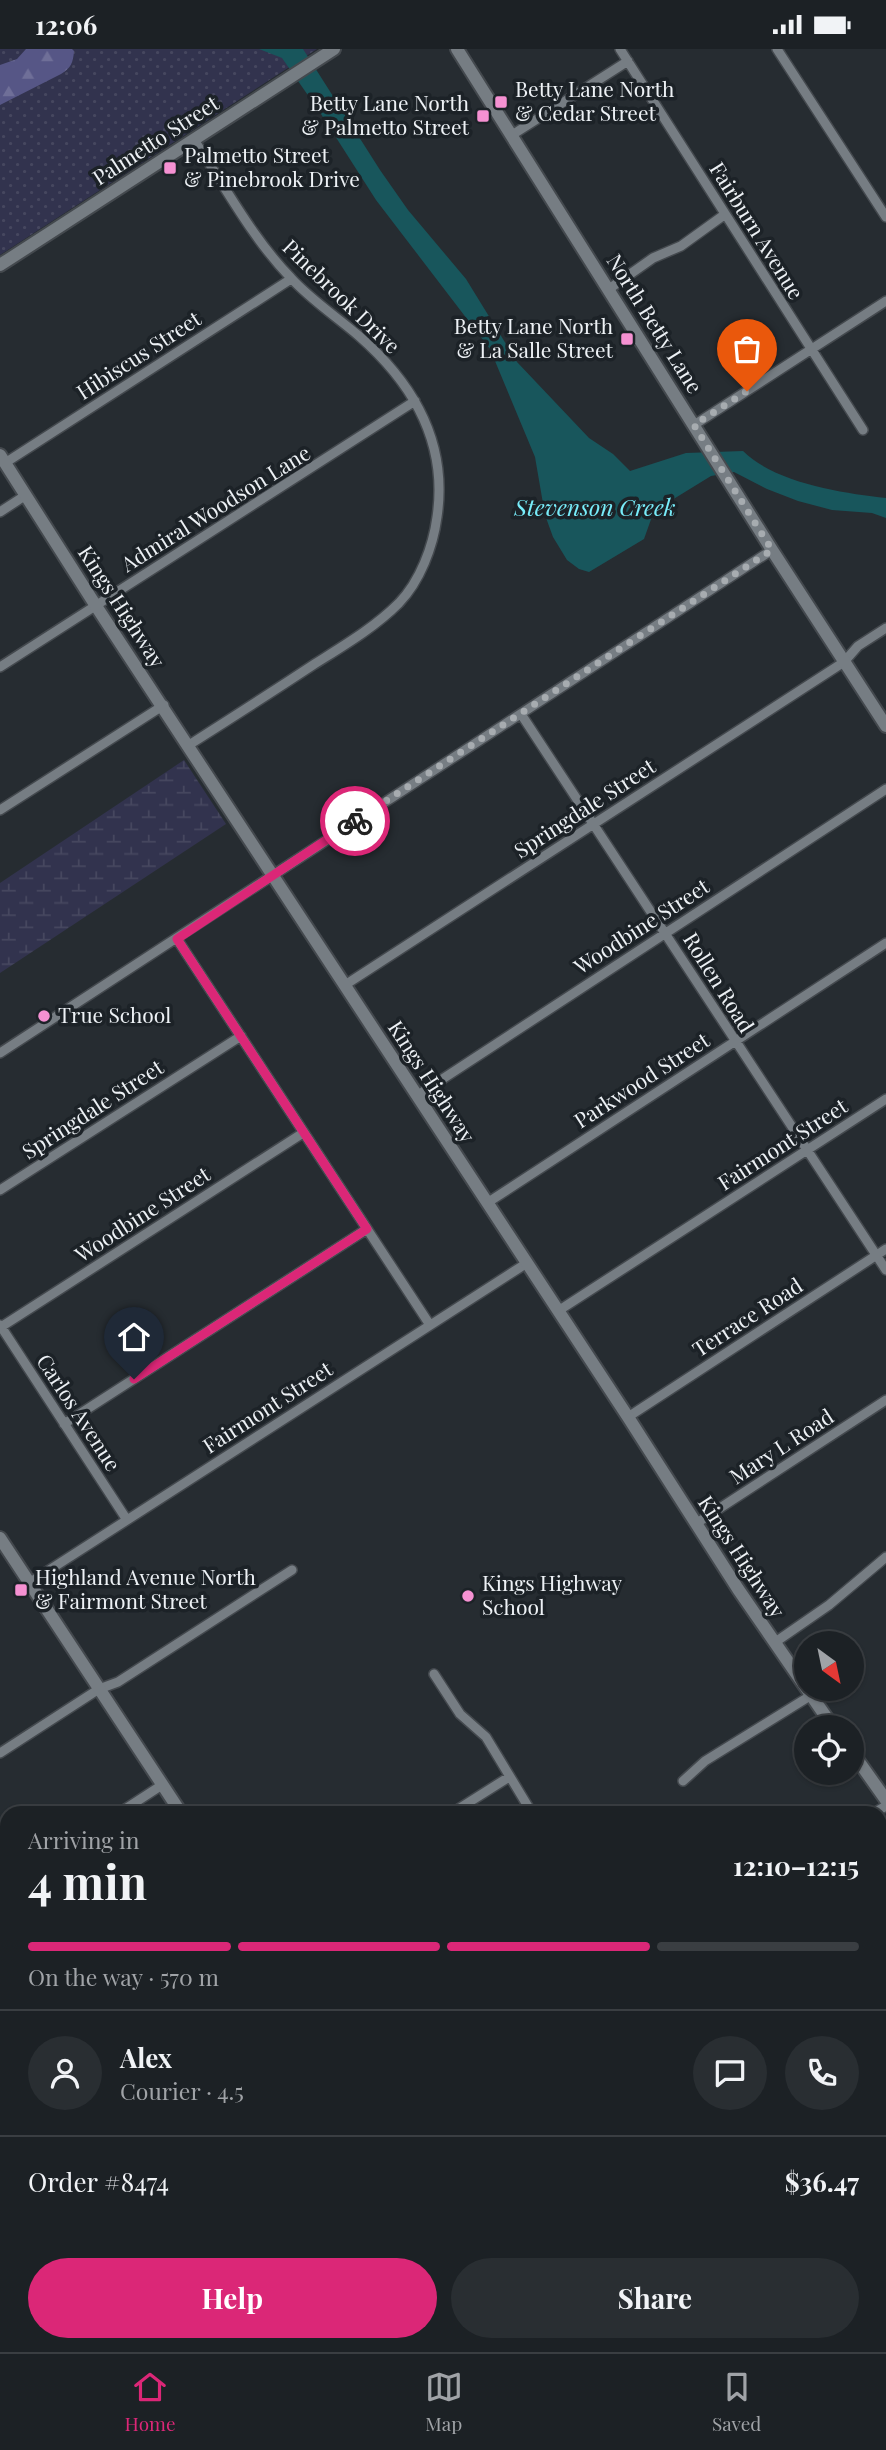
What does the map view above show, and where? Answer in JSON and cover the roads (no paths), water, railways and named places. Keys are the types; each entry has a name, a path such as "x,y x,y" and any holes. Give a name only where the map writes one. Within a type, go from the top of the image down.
{"street":[{"name":"Palmetto Street","path":"0,265 334,49"},
{"name":"North Betty Lane","path":"457,49 740,500 886,726"},
{"name":"Fairburn Avenue","path":"620,49 863,430"},
{"path":"777,49 886,217"},
{"path":"512,135 628,61"},
{"name":"Pinebrook Drive","path":"189,745 365,632 402,600 426,558 435,531 438,508 437,456 427,424 415,401 377,353 291,279 258,237 194,139"},
{"path":"609,289 652,259 681,246 724,215"},
{"name":"Hibiscus Street","path":"3,459 291,279"},
{"path":"694,425 886,301"},
{"name":"Admiral Woodson Lane","path":"0,667 415,401"},
{"name":"Kings Highway","path":"3,459 96,606 164,705 794,1672"},
{"path":"0,512 26,495"},
{"path":"0,1053 772,550"},
{"name":"Springdale Street","path":"345,985 844,662 858,646 886,628"},
{"path":"0,810 164,705"},
{"name":"Rollen Road","path":"521,714 886,1270"},
{"name":"Woodbine Street","path":"418,1095 886,789"},
{"path":"177,939 429,1325"},
{"name":"Parkwood Street","path":"487,1203 886,943"},
{"name":"Springdale Street","path":"0,1190 241,1036"},
{"name":"Fairmont Street","path":"558,1311 886,1099"},
{"name":"Woodbine Street","path":"1,1326 303,1133"},
{"path":"64,1424 367,1229"},
{"name":"Terrace Road","path":"628,1417 886,1249"},
{"name":"Fairmont Street","path":"29,1583 527,1263"},
{"name":"Carlos Avenue","path":"1,1326 127,1520"},
{"name":"Mary L Road","path":"697,1523 886,1400"},
{"path":"0,1538 176,1806"},
{"path":"774,1643 813,1617 886,1557"},
{"path":"0,1753 99,1689 118,1682 292,1570"},
{"path":"434,1674 460,1714 486,1737 528,1806"},
{"path":"683,1781 705,1761 802,1701"},
{"path":"864,1769 886,1800"},
{"path":"463,1806 509,1777"},
{"path":"130,1806 162,1785"}],"water":[{"name":"Stevenson Creek","path":"259,49 303,49 408,210 466,279 517,362 589,438 613,454 630,471 686,453 743,451 757,462 791,479 850,493 886,498 886,518 872,513 832,510 798,501 734,472 711,476 654,511 644,539 589,572 579,569 567,560 553,537 545,515 535,457 490,349 376,200 282,58"}],"place":[{"name":"Betty Lane North & Cedar Street","path":"501,102"},
{"name":"Betty Lane North & Palmetto Street","path":"483,116"},
{"name":"Palmetto Street & Pinebrook Drive","path":"170,168"},
{"name":"Betty Lane North & La Salle Street","path":"627,339"},
{"name":"True School","path":"44,1016"},
{"name":"Highland Avenue North & Fairmont Street","path":"21,1590"},
{"name":"Kings Highway School","path":"468,1596"}]}
